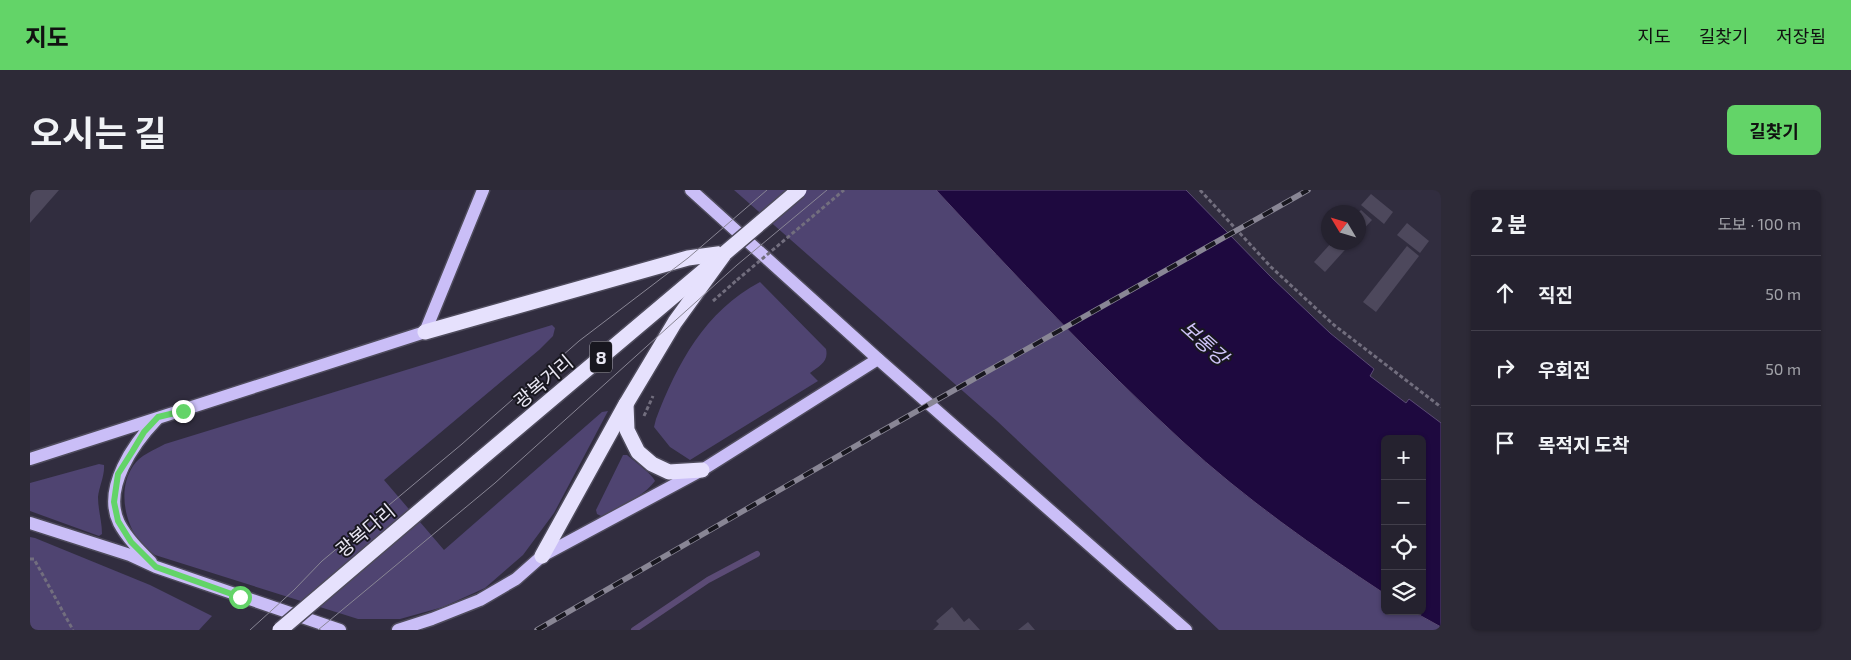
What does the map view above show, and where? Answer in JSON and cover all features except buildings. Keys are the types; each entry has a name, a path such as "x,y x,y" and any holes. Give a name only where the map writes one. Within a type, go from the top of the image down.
{"highway":[{"name":"8","path":"725,252 799,190"},
{"path":"425,332 688,258 725,252"},
{"path":"542,556 626,404 675,322 725,252"},
{"name":"광복거리","path":"477,462 725,252"},
{"path":"626,404 627,430 638,452 652,464 669,472 702,470"},
{"name":"광복다리","path":"280,630 477,462"}],"main road":[{"path":"30,459 425,332 483,190"},
{"path":"691,190 878,359 1186,630"},
{"path":"398,630 480,600 516,579 542,556 702,470 878,359"},
{"path":"156,567 131,542 118,521 114,502 118,474 144,432 158,417"},
{"path":"30,523 130,555 156,567 340,630"}],"path":[{"path":"711,304 844,190"},
{"path":"1200,190 1272,267 1334,325 1441,407"},
{"path":"644,426 644,416 655,391"},
{"path":"30,559 34,559 73,630"}],"shaded area":[{"path":"734,190 936,190 1087,350 1182,441 1280,522 1381,591 1381,615 1418,615 1441,627 1441,630 1219,630 997,421"},
{"path":"760,282 826,349 825,360 810,373 818,381 690,460 670,447 654,427 656,419 673,378 695,341 724,308"},
{"path":"552,325 555,328 553,336 539,350 384,480 444,550 602,412 608,411 554,513 523,555 485,588 443,607 400,619 358,619 155,555 134,534 125,505 124,494 128,475 139,459 165,444"},
{"path":"623,455 627,455 655,481 632,500 605,516 601,516 597,514 596,510"},
{"path":"99,464 104,465 98,497 102,534 99,536 30,511 30,483"},
{"path":"30,537 150,585 212,616 199,630 30,630"}],"water":[{"name":"보통강","path":"936,190 1186,190 1271,277 1330,333 1374,369 1370,376 1406,403 1409,399 1441,423 1441,627 1419,615 1426,615 1426,435 1381,435 1381,591 1280,522 1206,462 1087,350"}],"waterway":[{"path":"634,630 708,580 757,554"}],"tram line":[{"path":"250,630 294,590 322,561 462,444 579,341 688,258 767,190"},
{"path":"318,630 495,483 737,265 827,190"}],"railway":[{"path":"537,630 873,436 1308,190"}],"route":[{"path":"183,411 158,417 144,432 118,474 114,502 118,521 131,542 156,567 240,597"}]}
